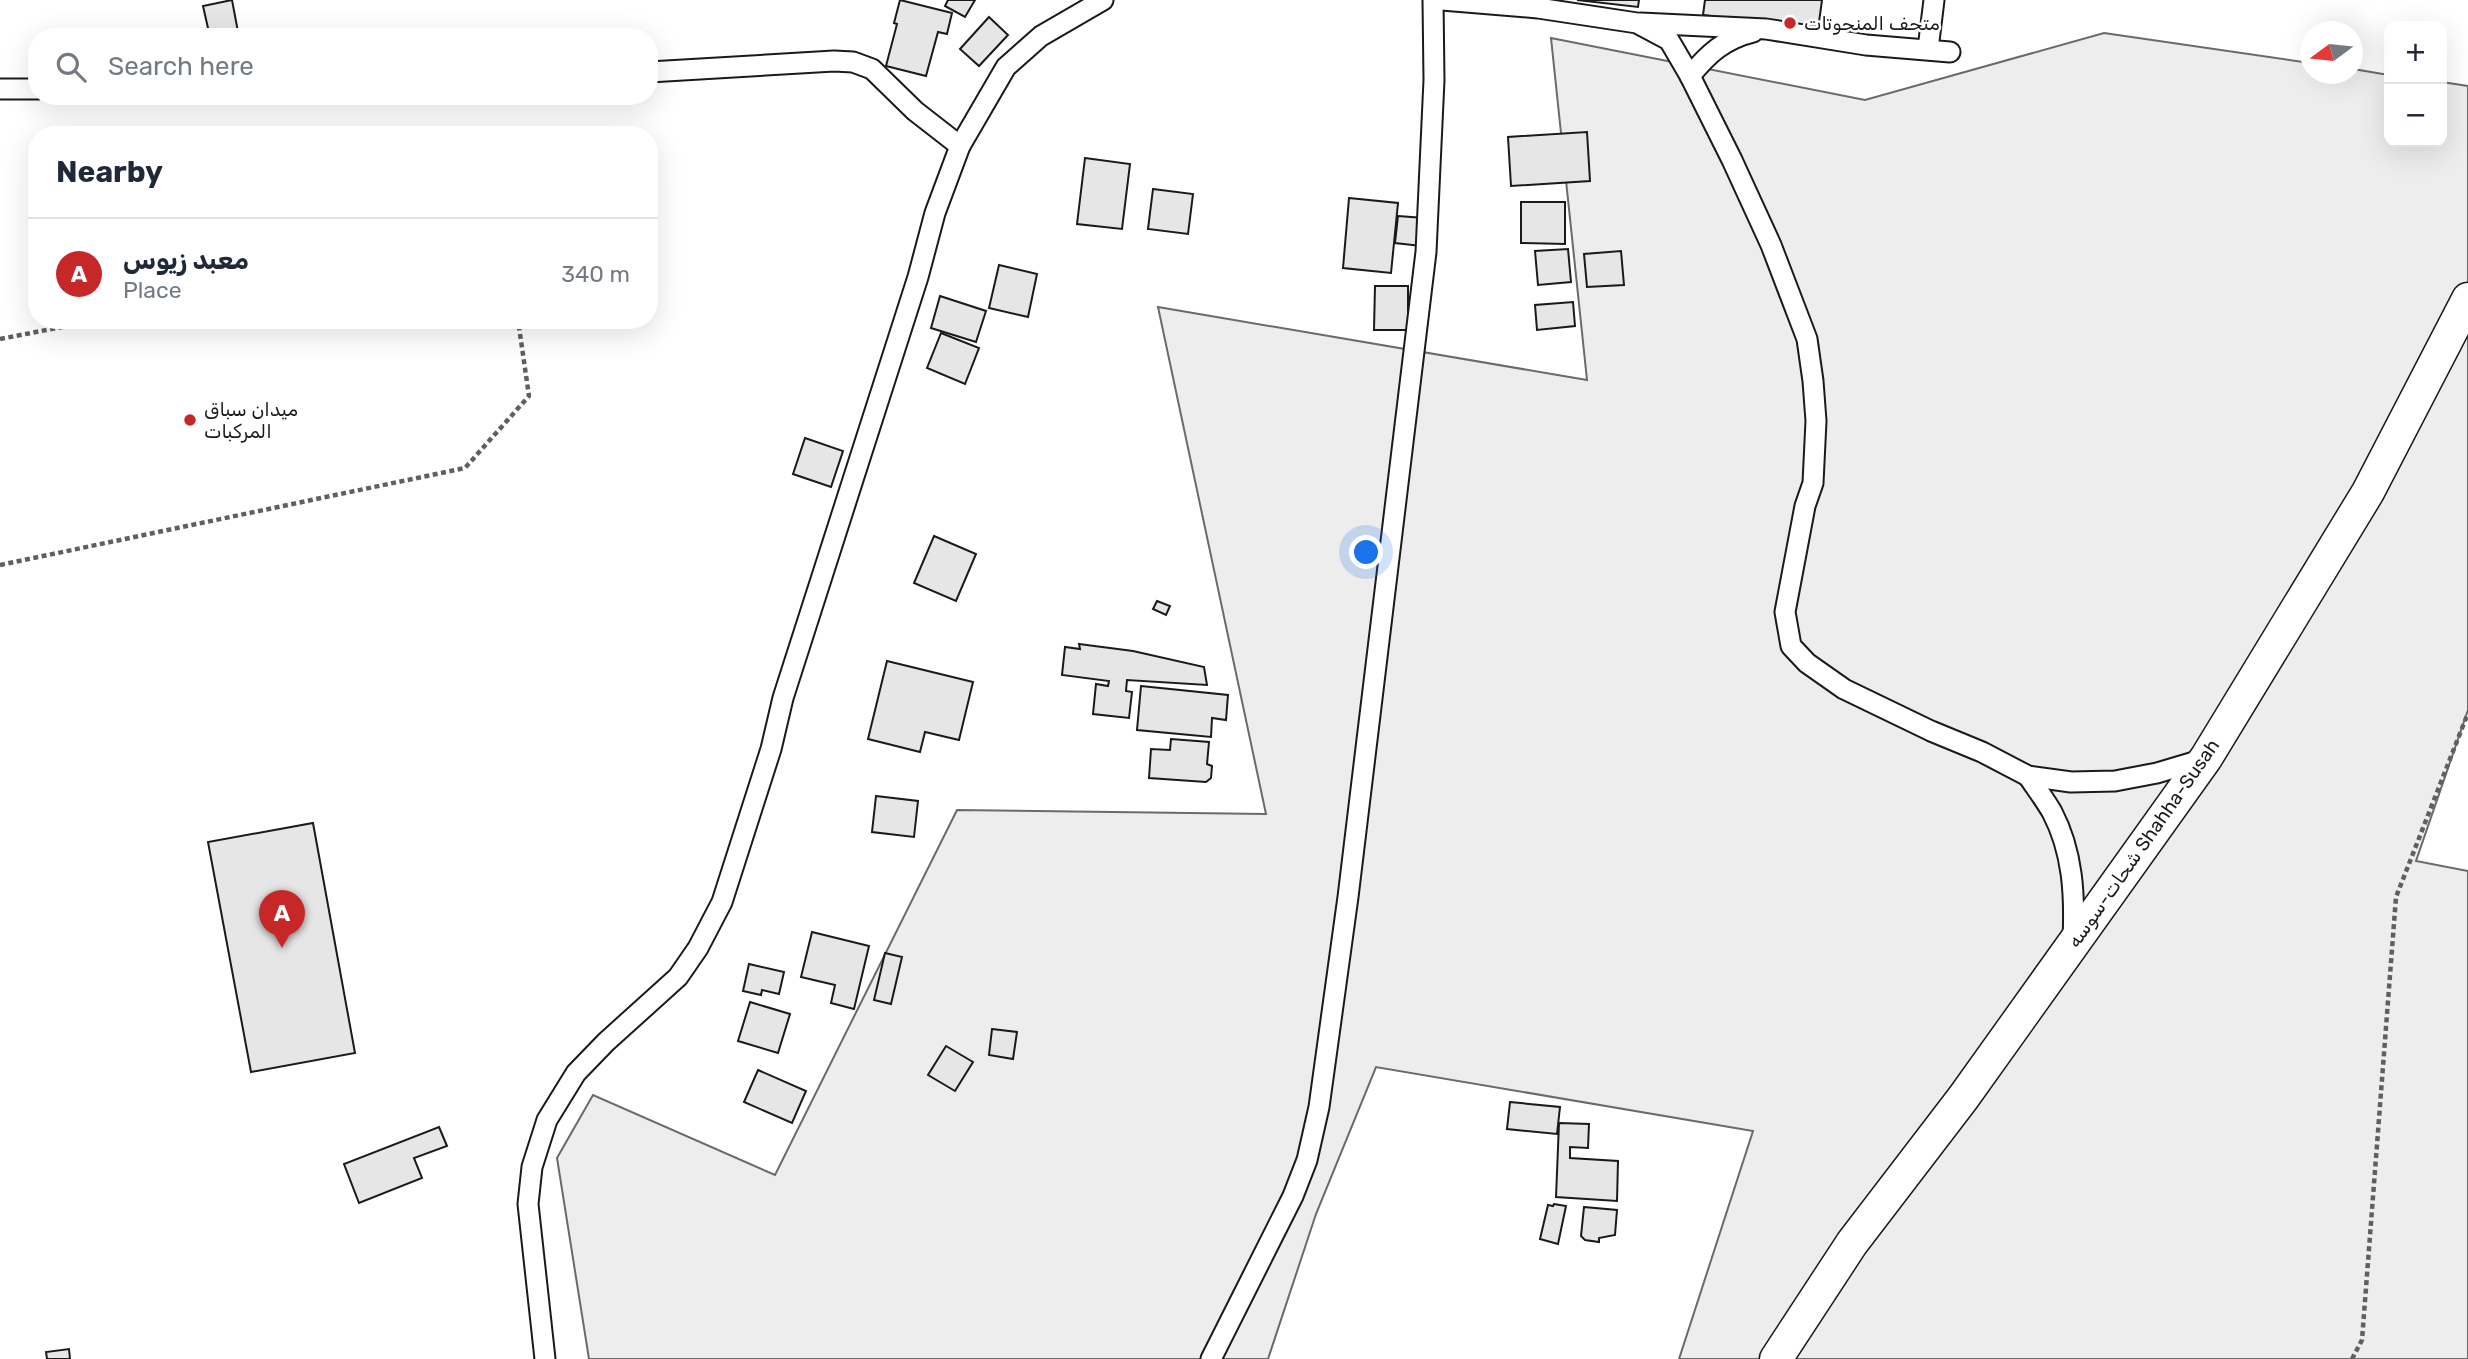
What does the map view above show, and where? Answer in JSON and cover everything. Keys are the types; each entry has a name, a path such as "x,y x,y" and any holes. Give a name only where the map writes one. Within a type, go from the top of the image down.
{"main road":[{"name":"شحات-سوسه Shahha-Susah","path":"1776,1359 1852,1243 1963,1098 2206,758 2368,492 2468,299"}],"street":[{"path":"545,1359 528,1204 532,1167 547,1120 576,1073 678,976 698,948 722,902 771,749 783,698 918,277 934,213 960,146 1006,67 1041,36 1103,0"},
{"path":"1211,1359 1293,1196 1307,1160 1319,1107 1348,897 1426,252 1434,80 1433,0"},
{"path":"1453,0 1539,4 1637,23 1766,29 1866,45 1950,52"},
{"path":"1928,49 1934,0"},
{"path":"1637,23 1669,40 1690,76 1771,245 1807,339 1816,421 1813,482 1805,506 1785,612 1791,646 1807,663 1844,689 2028,776 2071,782 2115,781 2157,773 2206,758"},
{"path":"1690,76 1709,54 1734,37 1766,29"},
{"path":"658,71 853,62 872,69 915,111 960,146"},
{"path":"0,89 28,89"},
{"path":"2028,776 2052,813 2068,854 2075,897 2073,941"}],"path":[{"path":"0,339 52,329"},
{"path":"0,565 465,468 529,396 519,329"},
{"path":"2352,1359 2362,1340 2396,897 2468,713"}],"shaded area":[{"path":"2104,33 2300,62 2300,84 2363,84 2363,71 2384,74 2384,147 2447,147 2447,83 2468,86 2468,710 2416,861 2468,871 2468,1359 1679,1359 1753,1131 1376,1067 1316,1214 1268,1359 589,1359 557,1158 593,1095 775,1175 957,810 1266,814 1158,307 1587,380 1551,38 1865,100"}],"building":[{"path":"232,0 237,28 208,28 203,6"},
{"path":"900,0 952,13 947,34 938,32 926,76 886,66"},
{"path":"948,0 975,0 965,17 945,6"},
{"path":"1577,0 1639,0 1638,7"},
{"name":"متحف المنحوتات","path":"1705,0 1822,0 1818,30 1703,15"},
{"path":"989,17 1008,35 979,66 960,49"},
{"path":"1587,132 1590,181 1511,186 1508,137"},
{"path":"1085,158 1130,164 1122,229 1077,224"},
{"path":"1153,189 1193,194 1188,234 1148,229"},
{"path":"1349,198 1398,203 1391,273 1343,268"},
{"path":"1521,202 1565,202 1565,244 1521,243"},
{"path":"1398,216 1424,218 1421,246 1395,243"},
{"path":"1568,249 1571,282 1538,285 1535,251"},
{"path":"1621,251 1624,285 1587,287 1584,254"},
{"path":"999,265 1037,274 1028,317 989,308"},
{"path":"1375,286 1408,286 1408,330 1374,330"},
{"path":"940,296 986,311 976,342 931,328"},
{"path":"1573,302 1575,326 1537,330 1535,305"},
{"path":"941,333 979,348 965,384 927,368"},
{"path":"805,438 843,451 831,487 793,474"},
{"path":"934,536 976,554 956,601 914,583"},
{"path":"1157,601 1170,606 1166,615 1153,609"},
{"path":"1079,644 1133,651 1204,667 1207,685 1127,680 1126,691 1132,692 1129,718 1093,714 1096,684 1108,686 1109,681 1062,675 1065,647 1080,649"},
{"path":"887,661 973,682 959,740 925,732 920,752 868,739"},
{"path":"1141,686 1228,695 1226,720 1212,718 1211,737 1137,730"},
{"path":"1171,739 1209,742 1207,764 1212,766 1211,778 1206,782 1149,778 1151,749 1170,750"},
{"path":"876,796 918,801 914,837 872,832"},
{"path":"313,823 355,1053 251,1072 208,842"},
{"path":"812,932 869,946 854,1009 831,1003 835,985 801,977"},
{"path":"885,953 902,957 891,1004 874,1000"},
{"path":"749,964 784,972 779,994 762,990 761,995 743,991"},
{"path":"750,1002 790,1014 778,1053 738,1041"},
{"path":"992,1029 1017,1032 1013,1059 989,1055"},
{"path":"946,1046 973,1062 955,1091 928,1075"},
{"path":"758,1070 806,1091 792,1123 744,1102"},
{"path":"1510,1102 1560,1107 1557,1134 1507,1129"},
{"path":"1559,1123 1589,1124 1588,1148 1570,1147 1570,1158 1618,1161 1617,1201 1556,1197"},
{"path":"439,1127 447,1146 414,1158 422,1178 359,1203 344,1164"},
{"path":"1548,1205 1566,1206 1558,1244 1540,1239"},
{"path":"1584,1207 1617,1210 1615,1235 1599,1238 1599,1242 1585,1240 1581,1236"},
{"path":"69,1349 70,1359 47,1359 46,1352"}],"place":[{"name":"متحف المنحوتات","path":"1790,23"},
{"name":"ميدان سباق المركبات","path":"190,420"},
{"name":"معبد زيوس","path":"282,948"}]}
